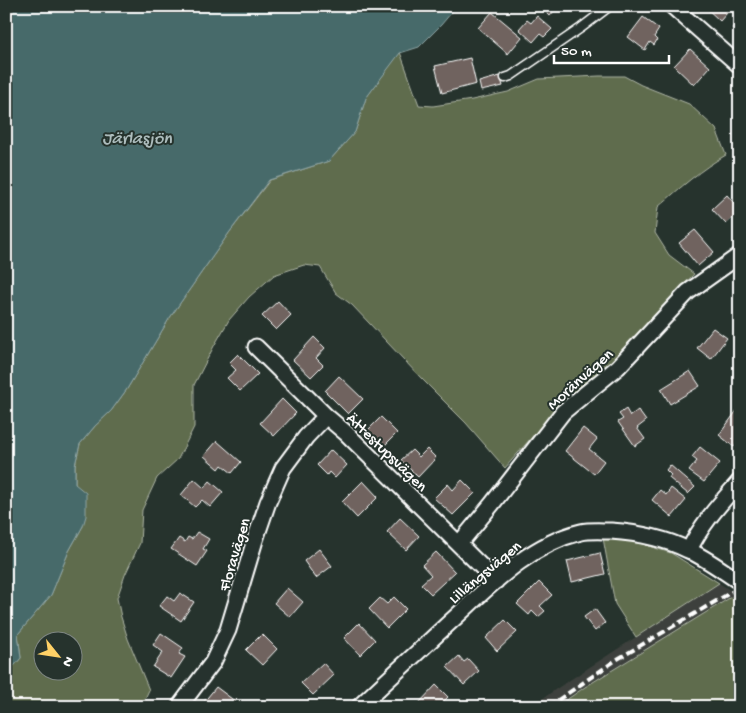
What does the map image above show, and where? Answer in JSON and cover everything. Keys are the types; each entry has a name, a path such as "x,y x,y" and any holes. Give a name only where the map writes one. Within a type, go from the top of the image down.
{"street":[{"path":"672,6 740,66"},
{"name":"Moränvägen","path":"459,544 563,412 618,368 688,292 740,255"},
{"name":"Ättestupsvägen","path":"256,346 496,581"},
{"name":"Floravägen","path":"180,706 213,662 228,630 258,530 283,468 306,437 326,416"},
{"path":"690,550 707,520 740,481"},
{"name":"Lillängsvägen","path":"359,707 496,581 533,552 558,540 582,532 623,532 666,540 690,550 740,582"}],"lane":[{"path":"504,78 511,76 610,6"}],"shaded area":[{"path":"719,583 736,594 585,687 556,707 531,707 556,689"}],"green space":[{"path":"400,52 419,105 433,106 472,100 508,92 539,79 624,76 641,85 689,104 716,129 726,155 699,173 658,207 655,233 669,255 694,274 607,366 558,407 505,468 466,423 352,305 336,293 320,267 304,265 274,275 249,297 229,320 214,346 194,385 194,427 178,459 157,478 142,510 140,543 117,598 128,639 149,690 141,707 6,707 6,675 21,658 18,634 51,595 69,551 83,526 75,484 75,465 80,444 111,411 127,389 169,319 229,233 270,180 329,161 355,132 366,98"},
{"path":"603,538 636,542 671,553 719,583 636,637 615,604"},
{"path":"736,594 740,596 740,707 556,707 585,687"}],"water":[{"name":"Järlasjön","path":"6,6 457,6 419,47 400,53 366,98 355,132 329,161 269,180 229,233 169,319 127,389 111,411 80,444 75,465 75,484 86,493 86,516 83,526 69,551 51,595 18,634 21,658 6,675"}],"building":[{"path":"539,6 558,6 550,16"},
{"path":"704,6 733,6 720,21"},
{"path":"492,12 522,37 508,54 478,28"},
{"path":"537,16 552,29 544,37 540,34 533,42 519,29 527,20 531,23"},
{"path":"643,17 659,29 654,37 657,40 654,45 650,42 645,50 628,37"},
{"path":"740,20 740,35 732,28"},
{"path":"690,49 710,67 694,85 674,66"},
{"path":"470,58 476,84 442,93 435,66"},
{"path":"500,76 503,86 481,91 479,82"},
{"path":"727,195 740,211 726,224 712,209"},
{"path":"695,230 714,252 698,266 679,243"},
{"path":"278,301 291,315 276,330 262,316"},
{"path":"713,328 727,338 711,359 697,348"},
{"path":"314,337 325,348 316,358 323,365 311,377 293,360"},
{"path":"238,354 258,374 240,391 227,378 236,370 229,363"},
{"path":"690,371 700,386 670,404 661,389"},
{"path":"339,376 363,399 348,414 325,391"},
{"path":"282,399 296,413 274,436 260,423"},
{"path":"626,409 630,416 638,410 646,421 637,428 645,439 635,446 618,422 623,419 619,414"},
{"path":"738,409 740,411 740,439 734,447 719,435"},
{"path":"381,417 397,433 382,448 366,432"},
{"path":"583,428 597,439 589,449 604,461 594,474 565,451"},
{"path":"217,441 241,462 232,473 222,465 219,469 204,456"},
{"path":"700,447 720,463 704,482 689,471 697,461 692,457"},
{"path":"427,449 436,458 418,477 401,460 412,450 419,457"},
{"path":"331,450 347,465 335,478 329,472 327,475 317,465"},
{"path":"670,465 695,487 688,494 669,478 671,475 666,470"},
{"path":"194,479 204,488 210,481 223,492 210,507 202,500 195,507 181,495"},
{"path":"462,480 475,493 453,515 434,498 448,484 453,490"},
{"path":"363,481 378,497 357,518 342,502"},
{"path":"671,488 686,500 672,517 652,500 660,490 666,495"},
{"path":"400,518 419,536 406,550 387,532"},
{"path":"197,532 209,539 203,549 207,551 197,566 171,549 179,538 185,542 188,537 192,539"},
{"path":"319,549 332,566 316,578 304,561"},
{"path":"436,552 455,572 431,594 421,584 431,575 422,565"},
{"path":"600,553 605,574 572,582 567,561"},
{"path":"539,582 552,595 540,606 545,611 538,617 532,611 529,615 517,604"},
{"path":"287,588 303,602 290,617 274,603"},
{"path":"180,593 194,602 181,621 159,606 167,596 174,601"},
{"path":"394,597 406,609 387,628 369,609 380,598 387,604"},
{"path":"595,609 605,623 595,631 584,617"},
{"path":"505,620 517,632 497,651 486,638"},
{"path":"359,623 375,640 360,655 344,638"},
{"path":"161,633 183,648 179,654 185,657 171,678 153,667 163,652 153,645"},
{"path":"262,634 277,649 262,665 246,650"},
{"path":"459,656 464,662 468,659 479,671 464,685 447,667"},
{"path":"323,663 334,675 313,695 301,683"},
{"path":"436,685 448,697 438,707 422,707 419,703"},
{"path":"216,687 236,702 232,707 207,707 203,703"}],"railway":[{"path":"548,707 616,660 740,587"}]}
